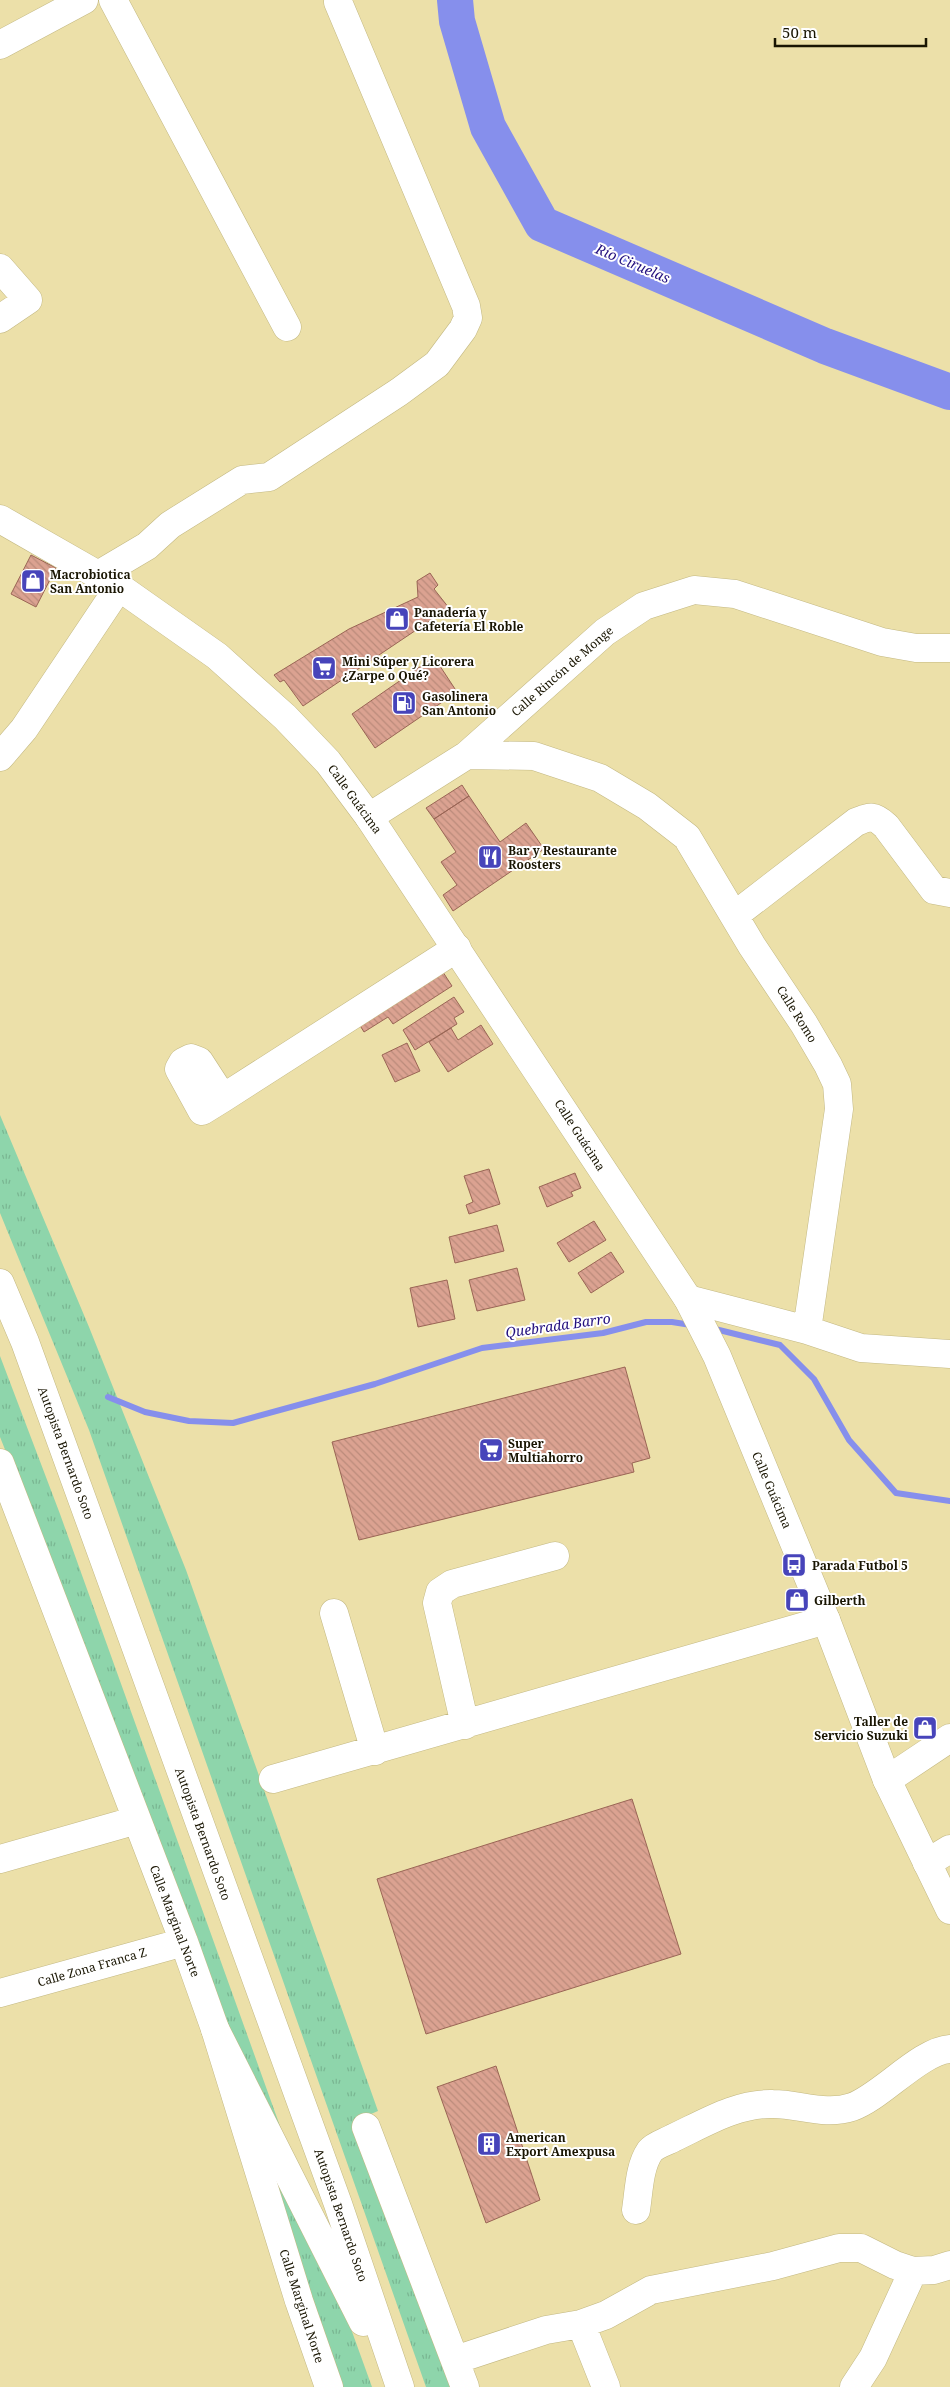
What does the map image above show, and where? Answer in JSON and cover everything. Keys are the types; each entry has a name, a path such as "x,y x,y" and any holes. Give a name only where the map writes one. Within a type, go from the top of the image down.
{"main road":[{"path":"0,45 84,0"},
{"path":"113,0 287,327"},
{"path":"0,757 24,729 100,576 140,536 170,525 242,480 269,477 399,392 437,364 463,329 468,318 466,306 338,2"},
{"path":"0,268 28,300 0,319"},
{"name":"Calle Guácima","path":"4,527 100,576 218,656 252,685 328,762 369,817 692,1306 717,1356 826,1620 887,1780 938,1875 950,1910"},
{"name":"Calle Rincón de Monge","path":"369,817 467,755 605,632 644,606 694,590 735,594 882,642 916,648 950,648"},
{"name":"Calle Romo","path":"467,755 534,756 600,778 648,806 687,837 752,946 804,1024 837,1084 839,1109 807,1330"},
{"path":"735,915 856,822 868,817 876,818 886,826 934,890 950,892"},
{"path":"222,1098 457,948"},
{"name":"Autopista Bernardo Soto","path":"0,1283 26,1342 338,2204 398,2387"},
{"path":"692,1306 807,1330 861,1348 950,1354"},
{"name":"Calle Marginal Norte","path":"0,1463 184,1942 215,2028 299,2301 329,2387"},
{"path":"465,1725 437,1603 440,1592 452,1584 555,1556"},
{"path":"334,1613 375,1751"},
{"path":"273,1779 826,1620"},
{"path":"887,1780 950,1738"},
{"path":"0,1859 137,1820"},
{"path":"938,1875 950,1849"},
{"name":"Calle Zona Franca Z","path":"0,1993 184,1942"},
{"path":"215,2028 398,2387"},
{"path":"636,2210 643,2169 651,2149 725,2113 759,2104 775,2104 825,2111 841,2110 855,2106 923,2060 950,2048"},
{"path":"366,2127 465,2387"},
{"path":"455,2360 546,2330 581,2324 606,2315 651,2290 773,2266 839,2248 861,2248 895,2265 913,2270 934,2270 950,2265"},
{"path":"854,2387 873,2358 913,2270"},
{"path":"581,2324 606,2387"}],"green space":[{"path":"0,1115 89,1327 186,1570 378,2111 357,2120 456,2387 426,2387 89,1430 0,1213"},
{"path":"0,1356 60,1514 294,2165 221,2026 58,1582 0,1437"},
{"path":"269,2166 346,2315 372,2387 342,2387"}],"building":[{"name":"Macrobiotica San Antonio","path":"31,555 56,568 36,607 11,594"},
{"path":"430,573 438,585 434,589 449,608 303,706 284,680 280,682 274,675 349,629 418,597 417,581"},
{"name":"Gasolinera San Antonio","path":"434,657 457,692 375,748 352,714"},
{"path":"462,785 469,796 434,819 426,808"},
{"name":"Bar y Restaurante Roosters","path":"469,796 500,842 526,823 544,849 453,911 443,895 457,885 441,862 456,852 434,819"},
{"path":"439,966 452,986 393,1024 388,1017 364,1032 356,1019"},
{"path":"454,997 464,1012 454,1018 457,1024 415,1050 403,1030"},
{"path":"481,1025 493,1044 448,1072 429,1042 451,1028 458,1040"},
{"path":"407,1043 420,1071 395,1082 382,1055"},
{"path":"489,1169 500,1204 469,1214 466,1205 473,1202 464,1176"},
{"path":"575,1173 581,1188 571,1192 573,1196 547,1207 539,1187"},
{"path":"594,1221 606,1240 569,1262 557,1243"},
{"path":"497,1225 504,1251 455,1263 449,1237"},
{"path":"611,1252 624,1272 591,1293 578,1273"},
{"path":"517,1268 525,1300 477,1311 469,1280"},
{"path":"447,1280 455,1319 418,1327 410,1288"},
{"name":"Super Multiahorro","path":"625,1367 650,1458 632,1463 634,1472 359,1540 332,1442"},
{"path":"632,1799 681,1954 426,2034 377,1879"},
{"name":"American Export Amexpusa","path":"496,2066 540,2200 486,2223 437,2087"}],"waterway":[{"name":"Río Ciruelas","path":"455,0 457,21 488,127 542,224 825,346 950,392"},
{"name":"Quebrada Barro","path":"108,1397 145,1412 189,1421 233,1423 375,1384 482,1348 603,1333 646,1322 672,1322 691,1325"},
{"name":"Quebrada Barro","path":"711,1328 780,1345 814,1379 849,1440 896,1493 950,1501"}],"place":[{"name":"Macrobiotica San Antonio","path":"33,581"},
{"name":"Panadería y Cafetería El Roble","path":"397,619"},
{"name":"Mini Súper y Licorera ¿Zarpe o Qué?","path":"324,668"},
{"name":"Gasolinera San Antonio","path":"404,703"},
{"name":"Bar y Restaurante Roosters","path":"490,857"},
{"name":"Super Multiahorro","path":"491,1450"},
{"name":"Parada Futbol 5","path":"794,1565"},
{"name":"Gilberth","path":"797,1600"},
{"name":"Taller de Servicio Suzuki","path":"925,1728"},
{"name":"American Export Amexpusa","path":"489,2144"}]}
